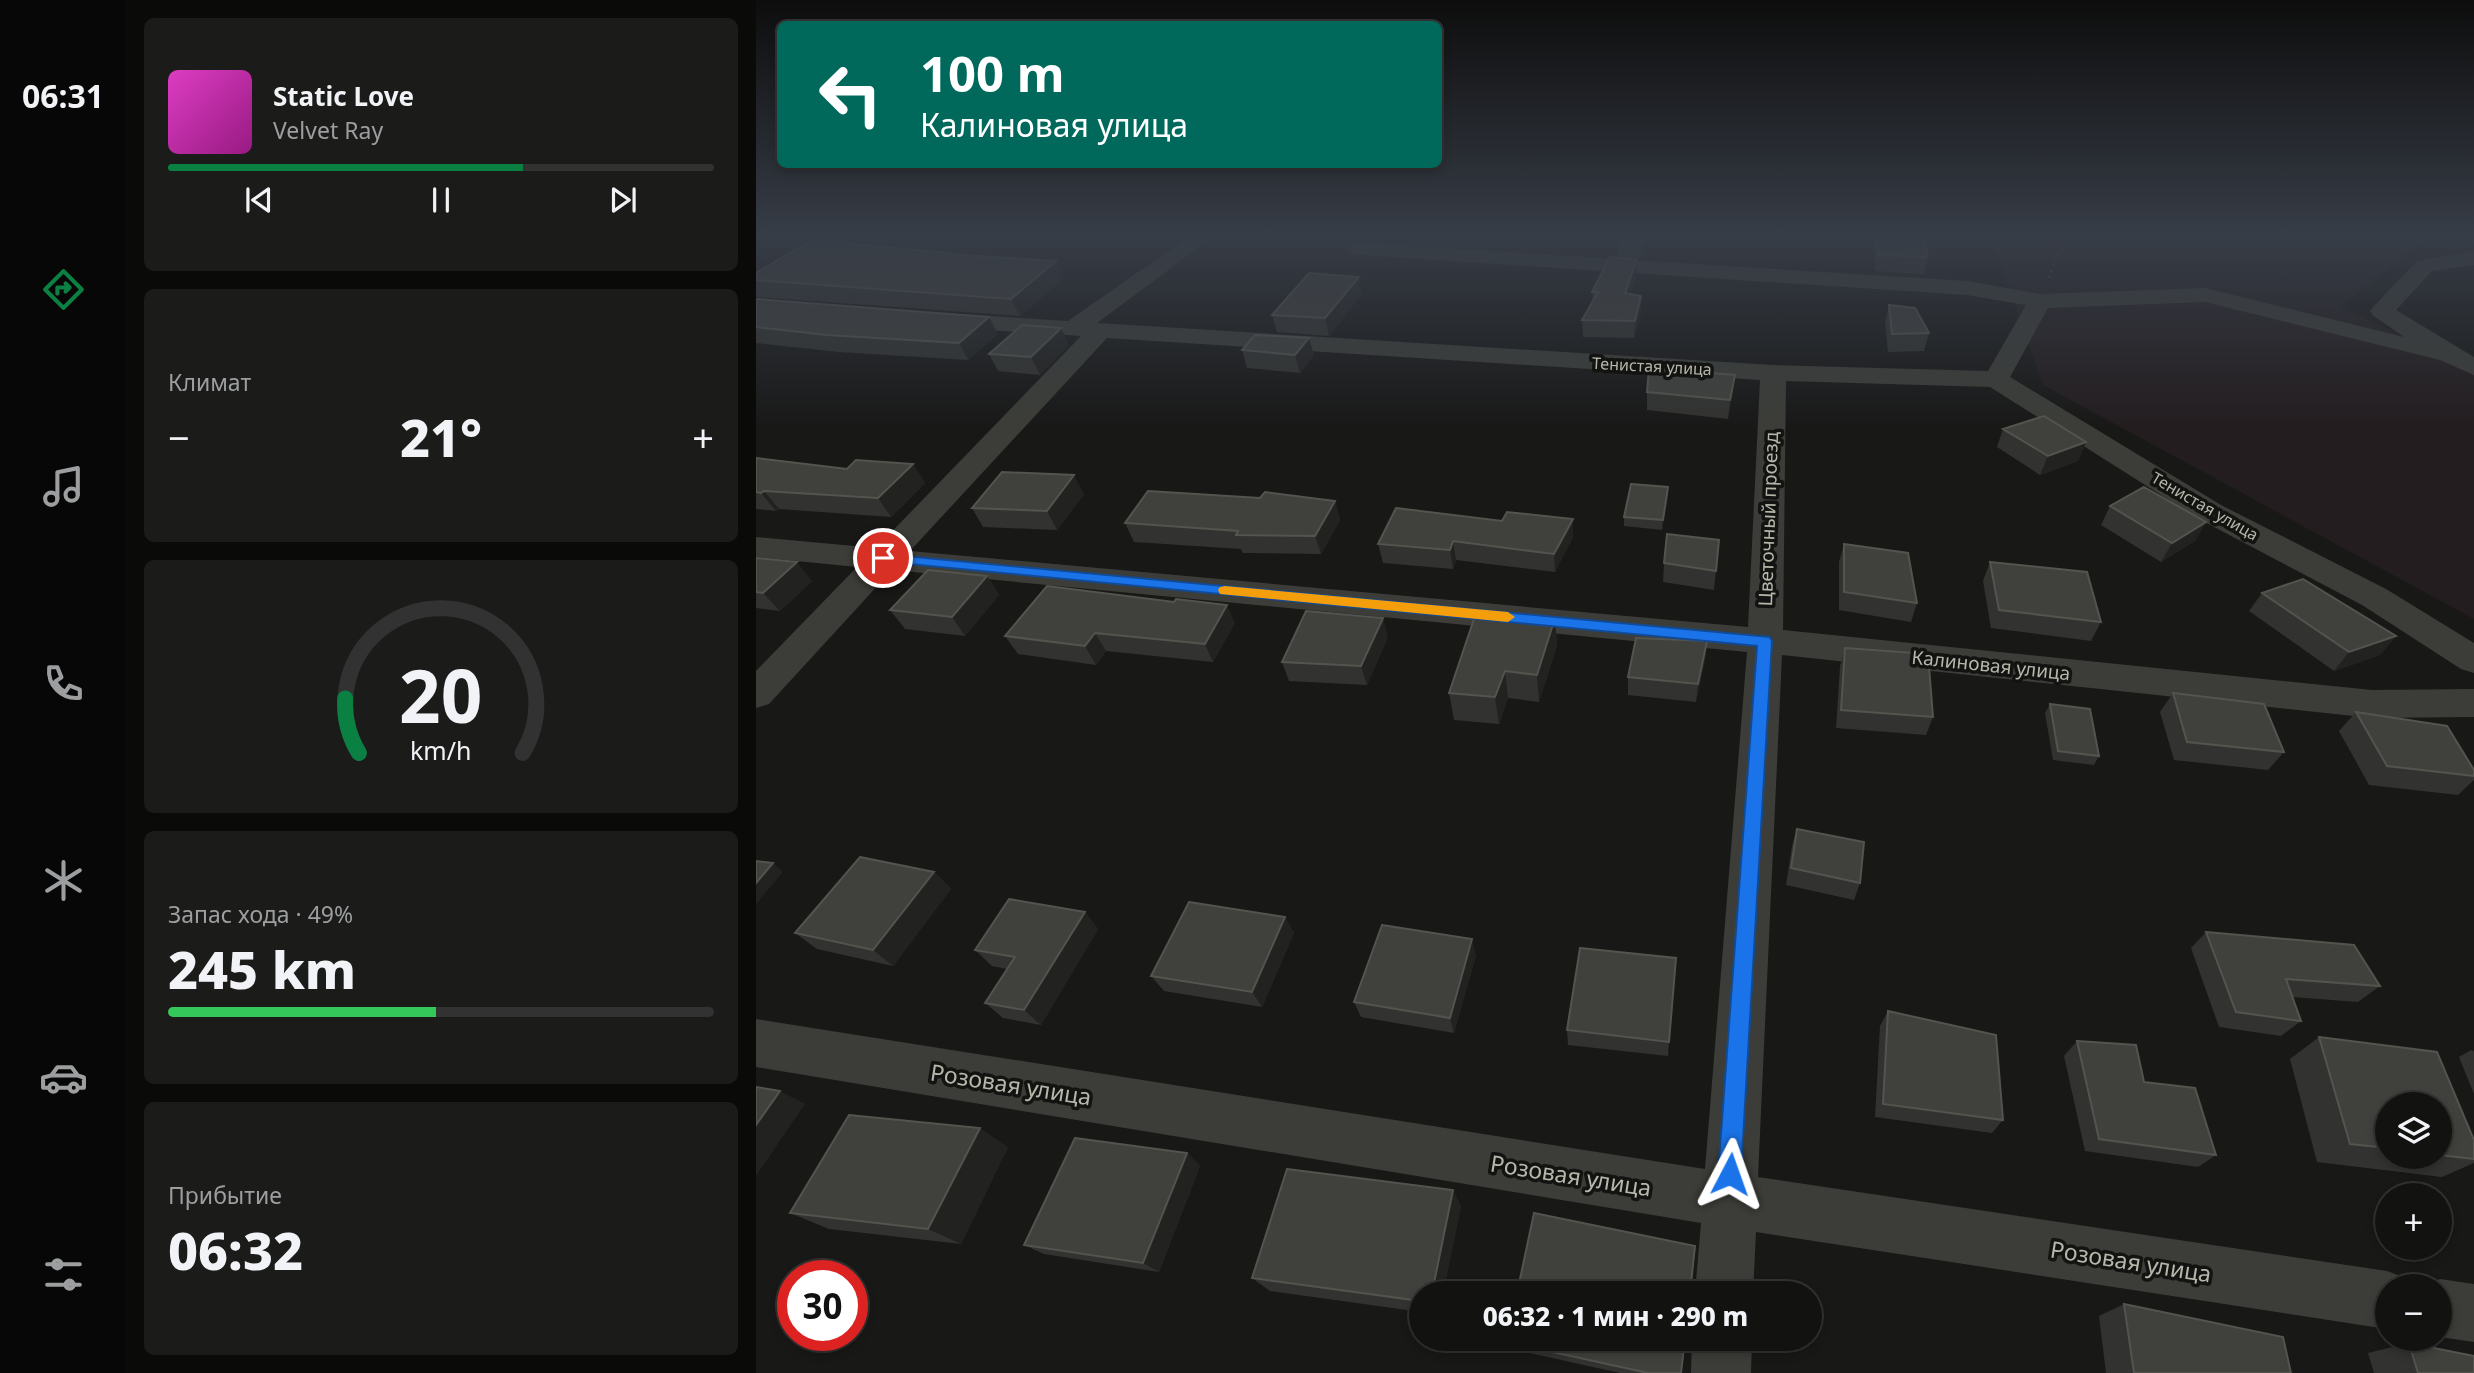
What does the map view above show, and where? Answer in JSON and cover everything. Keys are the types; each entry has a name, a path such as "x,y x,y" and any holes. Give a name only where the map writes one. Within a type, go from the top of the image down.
{"street":[{"path":"756,694 883,558 1085,331 1124,300"},
{"path":"2035,300 2065,300"},
{"path":"2226,300 2449,355"},
{"path":"2392,300 2382,311 2449,355 2474,367"},
{"path":"1996,379 2040,301"},
{"name":"Тенистая улица","path":"920,318 1085,331 1773,373 1996,379 2210,512 2374,597 2474,660"},
{"name":"Цветочный проезд","path":"1725,1281 1765,641 1773,373"},
{"name":"Калиновая улица","path":"756,547 1765,641 2372,704 2474,703"},
{"name":"Розовая улица","path":"756,1043 1728,1200 2375,1298"},
{"path":"2452,1310 2474,1313"},
{"path":"1721,1373 1722,1351"}],"shaded area":[{"path":"2013,300 2349,300 2341,307 2474,371 2474,619 2043,385"}],"building":[{"path":"756,300 989,317 959,343 827,335 756,327"},
{"path":"1285,300 1340,300 1325,318 1272,315"},
{"path":"1593,300 1640,300 1635,321 1582,320"},
{"path":"1889,305 1915,308 1929,333 1892,334"},
{"path":"1022,325 1061,328 1031,357 989,354"},
{"path":"1255,335 1309,338 1295,355 1242,350"},
{"path":"1649,368 1735,375 1730,400 1647,392"},
{"path":"2044,416 2086,442 2048,456 2003,429"},
{"path":"756,458 847,469 856,460 913,464 878,498 756,492"},
{"path":"1002,472 1074,475 1047,511 972,508"},
{"path":"1631,484 1668,487 1663,520 1624,517"},
{"path":"2144,487 2206,522 2172,543 2110,506"},
{"path":"1148,491 1260,498 1265,492 1335,501 1315,536 1236,535 1238,531 1125,523"},
{"path":"1396,508 1502,521 1507,512 1573,519 1554,554 1453,541 1450,550 1378,544"},
{"path":"1667,534 1719,540 1716,571 1664,563"},
{"path":"1844,544 1908,553 1917,603 1844,592"},
{"path":"756,558 797,562 763,593 756,592"},
{"path":"1990,562 2087,572 2101,622 1999,610"},
{"path":"928,570 987,576 952,617 890,610"},
{"path":"2303,579 2396,636 2349,652 2262,593"},
{"path":"1047,586 1174,602 1176,599 1227,605 1205,644 1095,633 1085,646 1005,636"},
{"path":"1306,611 1383,618 1361,666 1282,662"},
{"path":"1475,616 1555,618 1537,675 1505,671 1495,697 1449,693"},
{"path":"1636,638 1707,641 1698,684 1628,677"},
{"path":"1845,648 1928,654 1933,717 1841,710"},
{"path":"2173,693 2264,704 2284,752 2187,742"},
{"path":"2050,704 2090,709 2099,756 2058,751"},
{"path":"2356,712 2447,726 2474,770 2474,776 2387,766"},
{"path":"1797,829 1864,842 1860,883 1791,868"},
{"path":"860,857 934,872 873,950 795,933"},
{"path":"756,861 773,863 756,883"},
{"path":"1009,899 1085,912 1024,1010 985,1003 1015,957 975,950"},
{"path":"1189,902 1285,917 1252,992 1151,976"},
{"path":"1382,925 1472,939 1450,1018 1354,1002"},
{"path":"2206,932 2354,945 2380,986 2286,979 2301,1021 2236,1012"},
{"path":"1580,948 1676,958 1669,1042 1567,1030"},
{"path":"1888,1011 1996,1035 2003,1120 1883,1104"},
{"path":"2319,1037 2437,1052 2474,1140 2474,1159 2452,1156 2452,1092 2375,1092 2375,1147 2350,1144"},
{"path":"2077,1041 2136,1045 2144,1082 2195,1088 2216,1155 2099,1139"},
{"path":"756,1087 780,1091 756,1125"},
{"path":"849,1115 980,1128 928,1229 790,1213"},
{"path":"1075,1138 1187,1153 1143,1263 1024,1245"},
{"path":"1287,1169 1453,1190 1434,1281 1409,1281 1409,1299 1252,1278"},
{"path":"1534,1213 1695,1246 1691,1281 1520,1281"},
{"path":"2124,1304 2283,1337 2291,1373 2134,1373"},
{"path":"1548,1351 1684,1351 1681,1373 1648,1373"},
{"path":"2411,1351 2449,1351 2474,1356 2474,1373 2418,1373"}],"slow traffic":[{"path":"1225,590 1508,617"}],"route":[{"path":"883,558 1765,641 1730,1174"}]}
